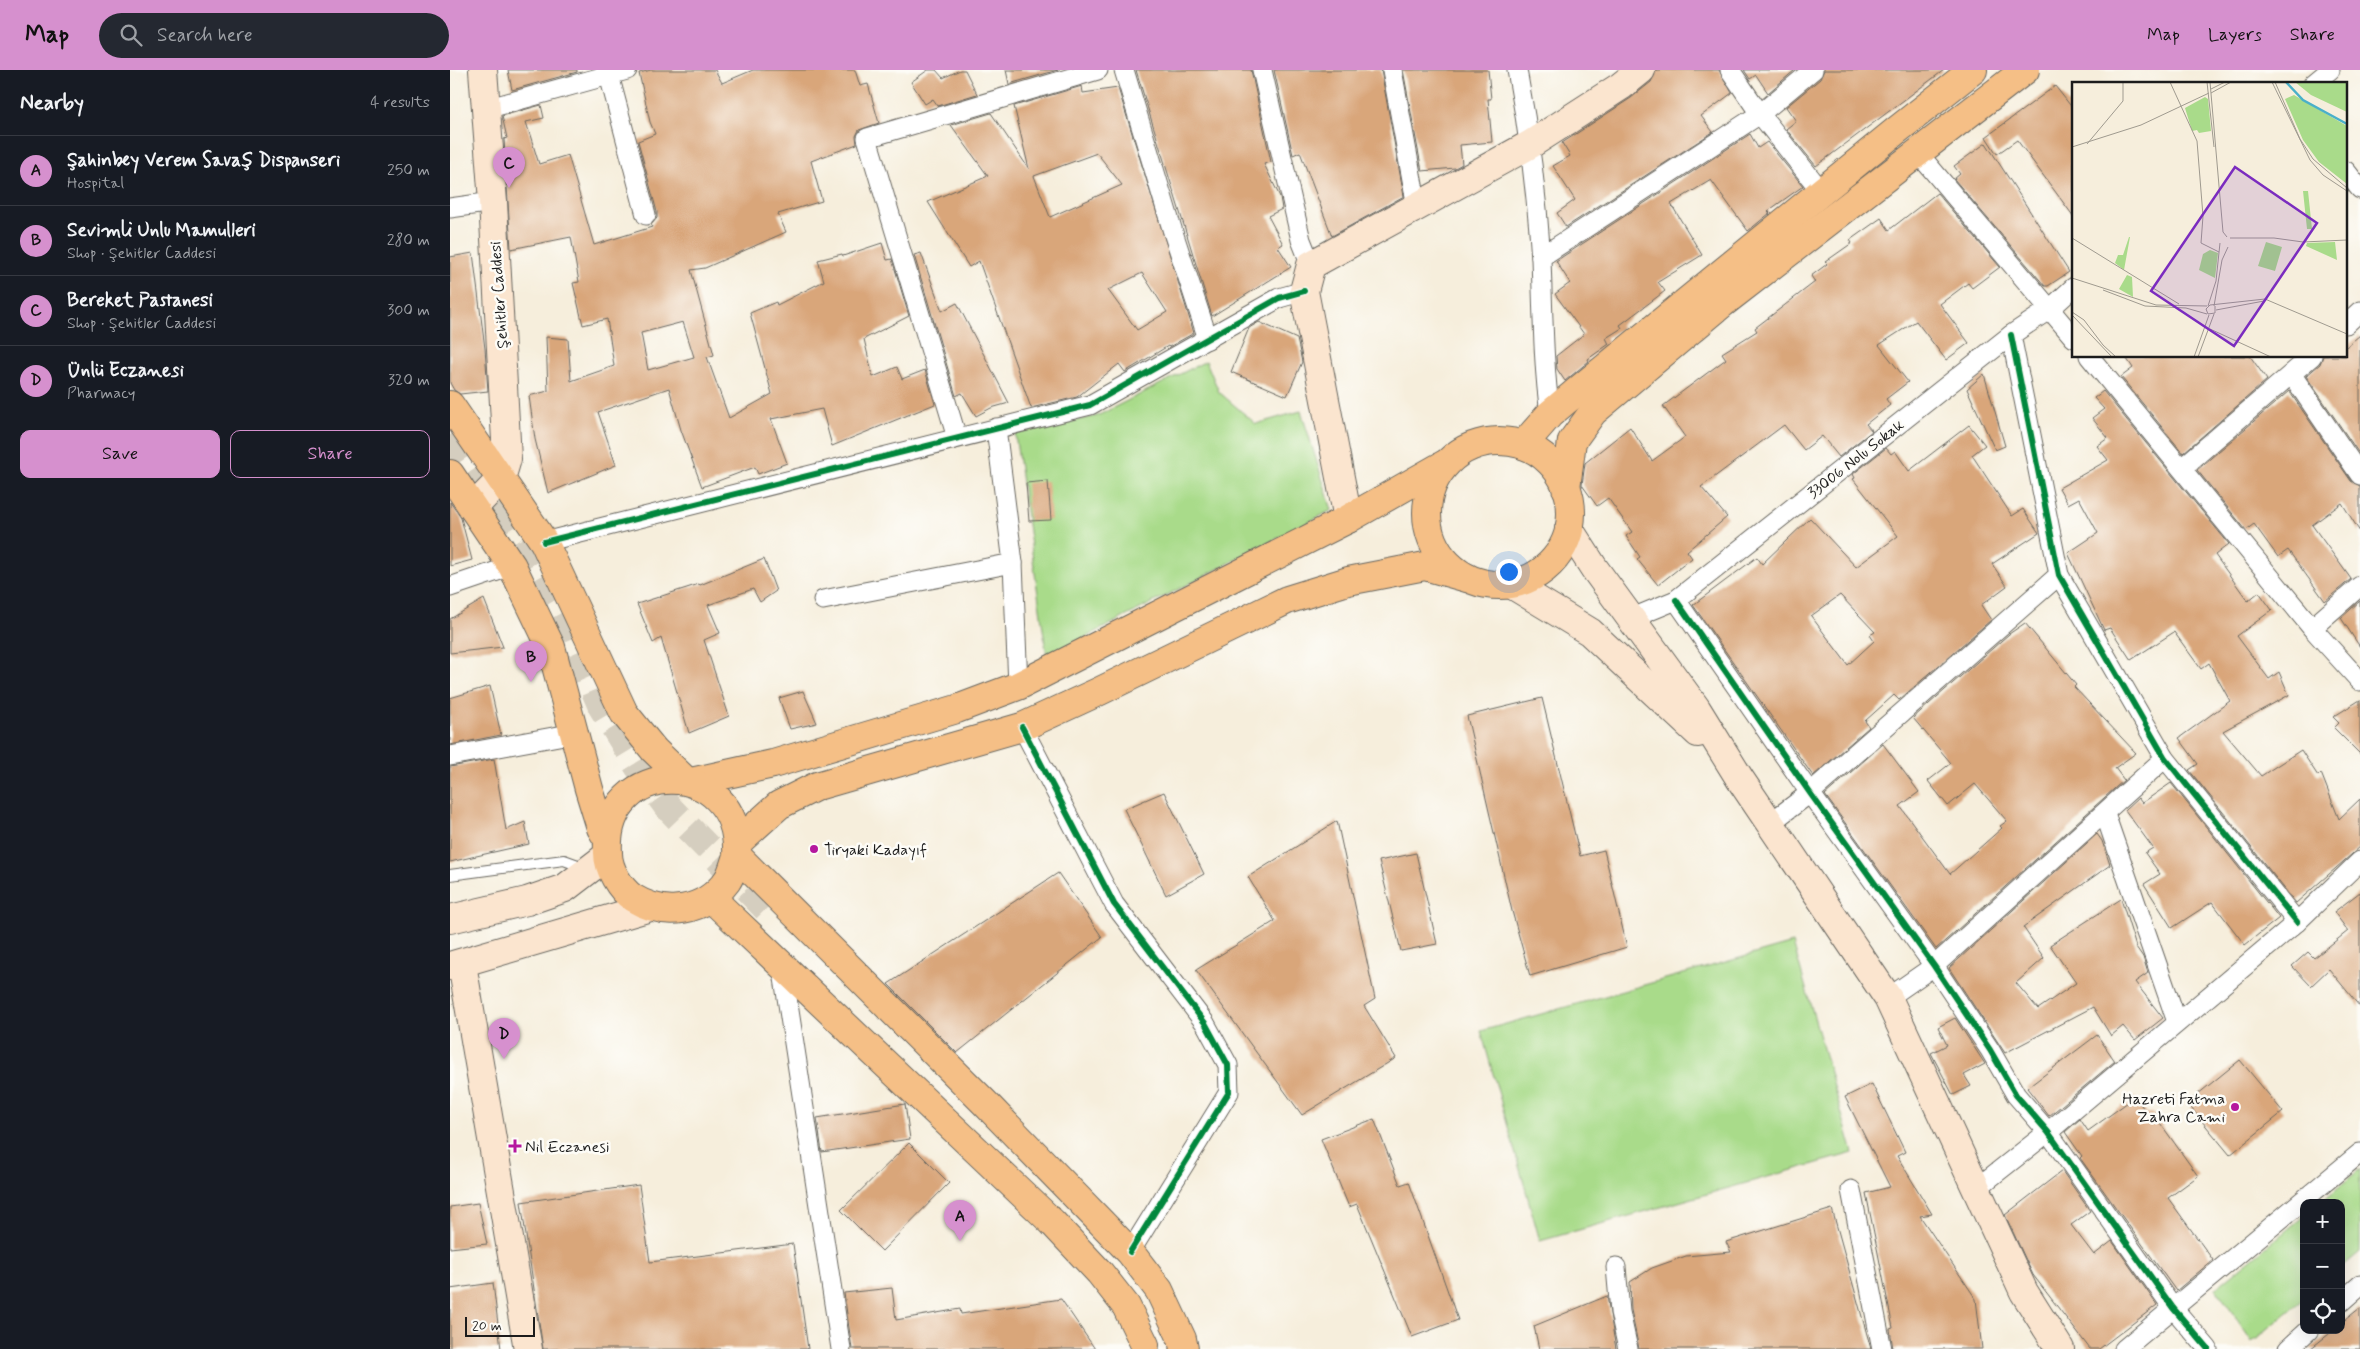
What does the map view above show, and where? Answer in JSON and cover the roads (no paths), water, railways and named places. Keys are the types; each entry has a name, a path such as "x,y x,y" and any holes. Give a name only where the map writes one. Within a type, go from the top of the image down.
{"main road":[{"name":"Şehitler Caddesi","path":"482,70 493,202 507,459 501,479"},
{"path":"1523,445 1550,414 1821,191 1973,70"},
{"path":"1566,488 1572,440 1593,412 1723,303 2025,70"},
{"path":"1348,519 1304,291 1311,265 1531,144 1626,75"},
{"path":"450,405 544,542 624,713 654,750 688,781 715,795 731,816 737,849 728,880 711,898 692,908 671,911 650,907 631,896 616,880 601,854 601,828 588,789 575,733 551,647 512,566 450,474"},
{"path":"450,919 527,901 565,888 601,854 613,817 625,799 643,786 663,780 688,781 773,764 957,709 1018,686 1348,519 1445,464 1468,448 1496,441 1523,445 1541,455 1556,470 1566,488 1571,508 1569,529 1561,549 1548,566 1531,578 1511,584 1488,585 1425,566 1348,581 1287,600 1100,692 1022,726 817,786 779,805 737,849"},
{"path":"1445,464 1433,483 1427,504 1428,526 1435,547 1449,565 1467,578"},
{"path":"473,508 501,479"},
{"path":"1569,529 1630,619 1696,708 1740,778 1888,998 2024,1292 2053,1347"},
{"path":"1511,584 1590,632 1689,724 1740,778"},
{"path":"737,849 1130,1252 1159,1290 1182,1339 1184,1349"},
{"path":"711,898 1052,1222 1100,1273 1126,1306 1146,1347"},
{"path":"528,1349 456,965 650,907"},
{"path":"767,909 955,1098 1069,1208 1159,1290"},
{"path":"1069,1208 1113,1272 1134,1308 1146,1347"}],"street":[{"path":"957,438 867,138 1098,70"},
{"path":"1124,70 1173,232 1208,339"},
{"path":"1262,70 1301,240 1311,265"},
{"path":"1392,70 1416,207"},
{"path":"1517,70 1531,144 1541,257 1546,385 1550,414"},
{"path":"1730,70 1760,114 1821,191"},
{"path":"1541,257 1760,114 1813,70"},
{"path":"2315,82 2330,70"},
{"path":"486,109 618,72 646,215"},
{"path":"1918,153 2072,336"},
{"path":"2348,174 2360,189"},
{"path":"450,208 493,202"},
{"name":"33006 Nolu Sokak","path":"1630,619 1676,600 2011,335 2050,309 2072,289"},
{"path":"544,542 1090,405 1279,298 1304,291"},
{"path":"2348,322 2360,311"},
{"path":"2011,335 2059,575 2165,758 2296,922"},
{"path":"2091,358 2312,628 2360,681"},
{"path":"2182,468 2310,358"},
{"path":"2292,375 2360,475"},
{"path":"996,428 1012,563 1018,686"},
{"path":"823,600 1012,563"},
{"path":"450,587 512,566"},
{"path":"1770,823 1810,794 2059,575"},
{"path":"2312,628 2360,586"},
{"path":"1676,600 1810,794 1934,966 1990,1050 2016,1095 2048,1132 2173,1308 2208,1349"},
{"path":"1022,726 1114,904 1205,1023 1228,1065 1229,1092 1130,1252"},
{"path":"450,756 575,733"},
{"path":"1888,998 1934,966 2165,758"},
{"path":"2105,814 2177,1022"},
{"path":"1977,1188 2048,1132 2296,922 2360,861"},
{"path":"782,965 841,1349"},
{"path":"2124,1349 2360,1152"},
{"path":"1851,1190 1882,1349"},
{"path":"1616,1267 1620,1312 1628,1349"},
{"path":"2345,1298 2360,1285"},
{"path":"2288,1349 2305,1334"}],"lane":[{"path":"450,875 601,854"}],"tunnel":[{"path":"450,435 519,538 562,614 602,707 638,766 667,806 767,909"}],"place":[{"name":"Bereket Pastanesi","path":"509,188"},
{"name":"Sevimli Unlu Mamulleri","path":"531,682"},
{"name":"Tiryaki Kadayıf","path":"814,849"},
{"name":"Ünlü Eczanesi","path":"504,1059"},
{"name":"Hazreti Fatma Zahra Cami","path":"2235,1107"},
{"name":"Nil Eczanesi","path":"515,1146"},
{"name":"Şahinbey Verem Savaş Dispanseri","path":"960,1241"}]}
